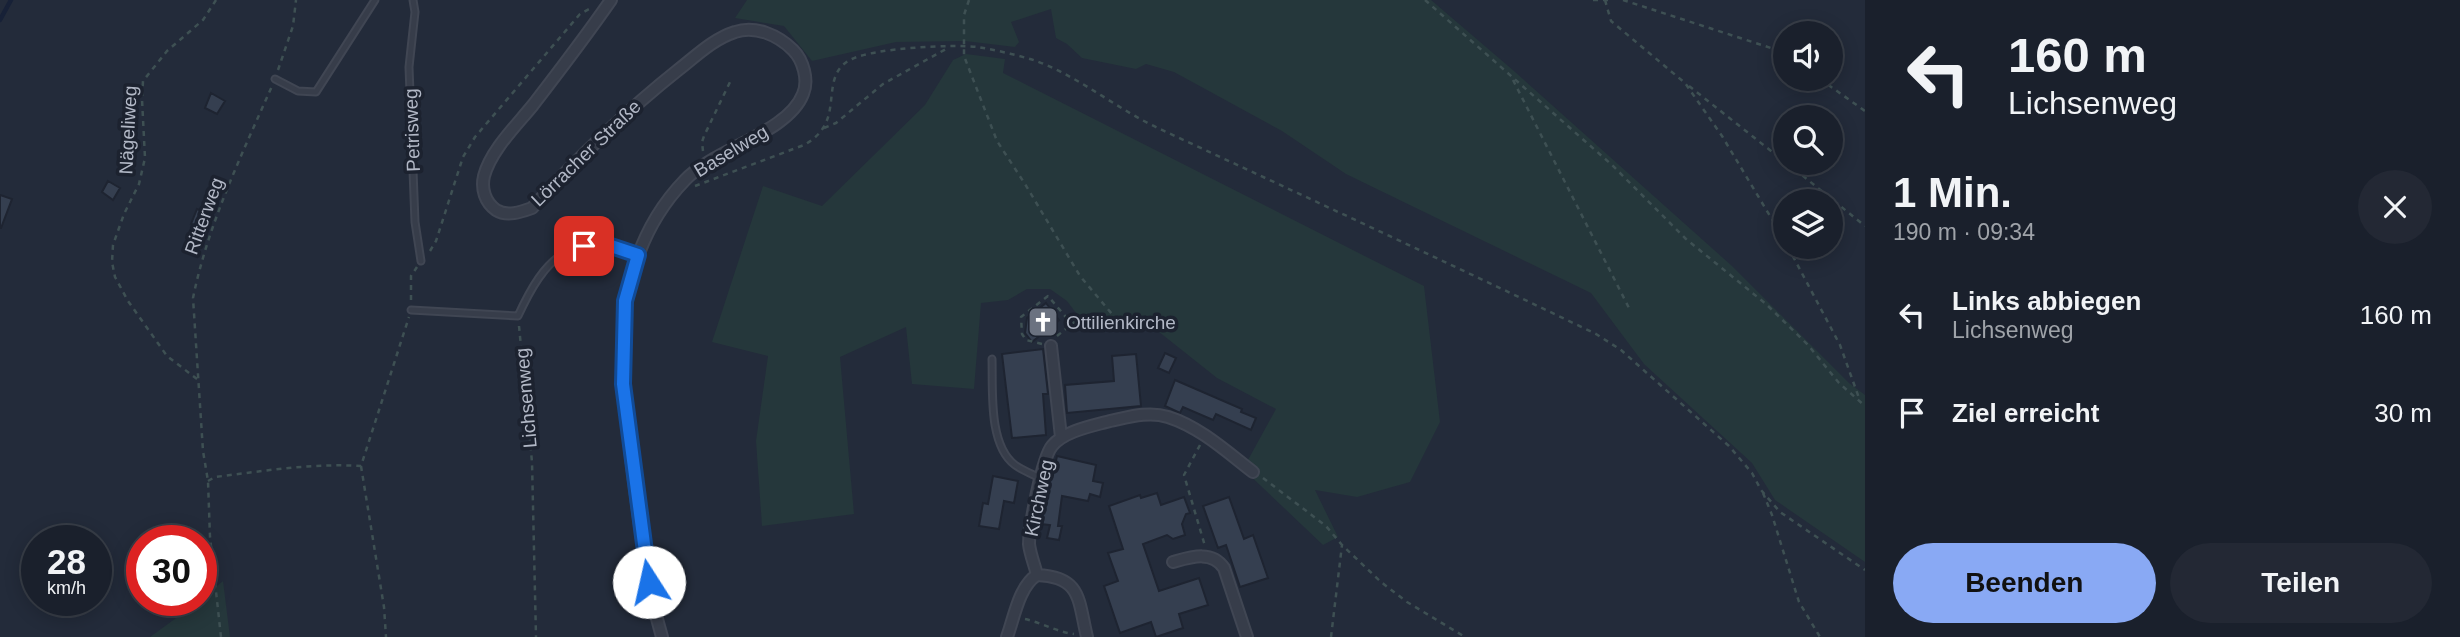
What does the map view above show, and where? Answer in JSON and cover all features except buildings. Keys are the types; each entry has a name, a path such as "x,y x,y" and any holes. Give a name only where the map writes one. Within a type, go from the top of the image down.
{"street":[{"name":"Lörracher Straße","path":"611,0 585,39 498,149 485,172 483,194 496,210 507,214 532,208 620,118 718,38 738,31 755,30 785,41 803,65 804,76"},
{"name":"Baselweg","path":"662,637 645,562 623,384 625,301 638,255 657,215 685,180 708,162 777,123 795,107 803,94 804,76"},
{"name":"Kirchweg","path":"1051,346 1061,437"},
{"name":"Kirchweg","path":"1037,575 1029,544 1040,478 1046,455 1061,437 1111,421 1146,414 1169,417 1205,436 1253,471"},
{"path":"1173,562 1208,556 1219,560 1247,637"},
{"path":"1007,637 1025,588 1029,580 1037,575 1064,579 1073,587 1087,637"}],"lane":[{"path":"275,79 298,91 316,92 375,0"},
{"name":"Petrisweg","path":"413,0 415,12 409,66 415,222 421,261"},
{"path":"411,310 518,316 537,280 551,262 571,249 608,245 638,255"},
{"path":"992,359 999,444 1015,465 1040,478"}],"path":[{"name":"Nägeliweg","path":"198,379 167,356 128,301 115,277 111,262 113,245 139,184 145,158 143,81 167,51 204,20 216,0"},
{"name":"Ritterweg","path":"221,637 210,537 193,298 198,273 234,172 275,79 293,26 296,0"},
{"path":"386,637 384,607 361,466 411,310 411,276 436,241 463,157 475,137 580,13 611,0"},
{"path":"969,0 964,15 964,56 997,141 1080,276 1117,320 1077,320 1056,337 1051,346"},
{"path":"1425,0 1612,165 1686,239 1766,304 1808,345 1839,383 1865,406"},
{"path":"1593,0 1606,0 1611,22 1773,152"},
{"path":"1623,0 1773,49"},
{"path":"685,180 692,186 700,186 804,145 883,84 949,47"},
{"path":"824,128 830,114 837,71 849,60 887,50 949,47 976,47 1033,60 1144,121 1596,334 1621,350 1729,446 1752,472 1772,515 1800,601 1819,637"},
{"path":"1511,77 1629,308"},
{"path":"708,162 702,142 731,80"},
{"path":"1685,83 1722,136 1773,221"},
{"path":"1838,91 1865,111"},
{"path":"1802,175 1865,226"},
{"path":"1794,259 1840,345 1860,401"},
{"path":"1038,343 1026,340 1022,334 1021,317 1048,296 1071,323"},
{"name":"Lichsenweg","path":"518,316 532,462 536,637"},
{"path":"1205,436 1184,475 1208,556"},
{"path":"208,481 215,477 275,469 361,466"},
{"path":"1253,471 1326,526 1381,582 1407,602 1465,637"},
{"path":"1761,490 1780,512 1865,570"},
{"path":"1331,637 1342,545"},
{"path":"1024,618 1057,627 1061,632 1087,637"}],"shaded area":[{"path":"747,0 1431,0 1732,266 1849,383 1865,395 1865,562 1775,500 1752,463 1644,364 1591,293 1346,174 1282,131 1174,72 1146,64 1136,69 1082,58 1056,38 1051,9 1011,22 1019,42 1015,47 965,41 896,42 812,61 784,26 735,18"},
{"path":"966,54 1005,59 1003,73 1424,286 1440,422 1410,482 1357,497 1315,490 1338,537 1323,545 1243,469 1276,409 1217,378 1144,320 1126,318 1126,324 1082,321 1067,301 1050,289 1027,289 1008,300 981,303 974,389 912,384 906,327 840,357 854,514 762,526 756,441 768,356 712,342 763,186 822,206 925,105 953,60"},
{"path":"223,581 230,637 150,637 179,616 217,616 217,586"}],"waterway":[{"path":"0,20 11,0"}],"place":[{"name":"Ottilienkirche","path":"1043,322"}],"route":[{"path":"584,246 608,245 638,255 625,301 623,384 649,582"}]}
